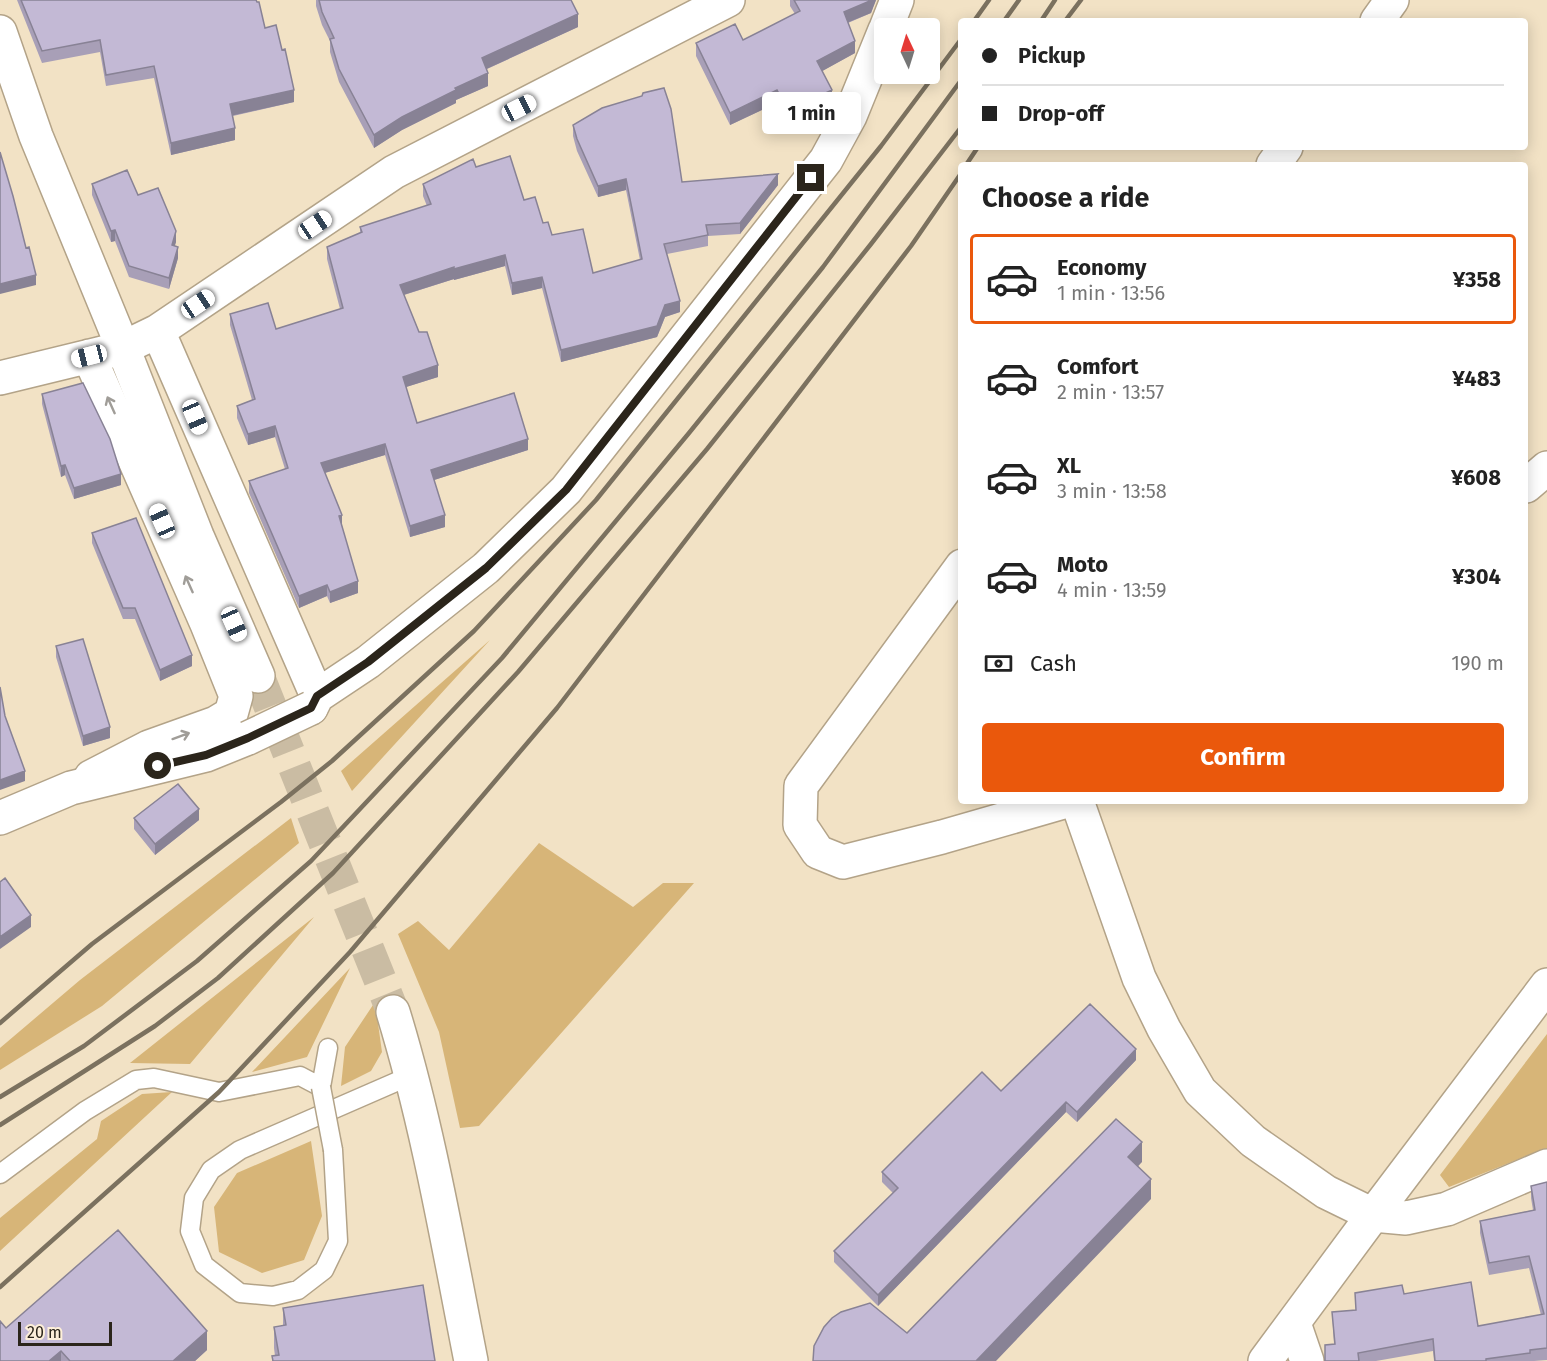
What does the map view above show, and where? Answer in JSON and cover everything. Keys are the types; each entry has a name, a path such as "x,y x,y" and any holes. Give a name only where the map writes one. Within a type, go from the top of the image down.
{"street":[{"path":"0,378 123,348 158,331 394,172 728,0"},
{"path":"890,18 897,0"},
{"path":"1379,18 1392,0"},
{"path":"0,32 36,136 197,536 258,676"},
{"path":"71,788 206,755 248,738 314,702 486,568 566,490 826,160 850,117 874,57"},
{"path":"158,331 314,702"},
{"path":"0,818 71,788 149,747 216,723 231,714 236,696 207,624 89,356"},
{"path":"1528,484 1547,468"},
{"path":"958,571 801,786 800,825 818,852 843,862 942,837 1057,804"},
{"path":"1078,804 1139,978 1164,1029 1200,1091 1252,1141 1326,1192 1373,1215 1406,1218 1447,1209 1547,1166"},
{"path":"1265,1361 1547,986"},
{"path":"393,1012 412,1075 429,1148 471,1361"},
{"path":"1293,1323 1307,1361"}],"lane":[{"path":"328,1048 321,1087 333,1150 338,1241 324,1270 298,1290 273,1296 240,1293 204,1265 190,1231 194,1198 211,1170 240,1150 412,1075"},
{"path":"0,1174 85,1111 136,1080 154,1078 219,1092 300,1076 321,1087"}],"shaded area":[{"path":"490,640 352,791 341,771"},
{"path":"291,818 299,843 102,1006 0,1070 0,1048 80,980"},
{"path":"539,843 633,907 663,883 694,883 479,1126 460,1128 439,1032 398,934 418,921 449,950"},
{"path":"314,917 190,1064 130,1063"},
{"path":"350,968 307,1057 252,1072"},
{"path":"375,1002 382,1052 371,1071 341,1086 345,1047"},
{"path":"1547,1034 1547,1148 1449,1187 1440,1175"},
{"path":"172,1092 0,1251 0,1218 97,1139 101,1121 142,1094"},
{"path":"311,1141 322,1216 304,1260 262,1273 219,1252 214,1207 237,1173"}],"building":[{"path":"21,0 256,0 259,2 265,28 276,25 282,50 285,49 294,90 230,104 235,128 171,143 154,66 106,75 100,40 42,51"},
{"path":"319,0 571,0 578,14 482,58 488,73 455,88 456,90 402,117 374,135 339,69 330,39 334,38"},
{"path":"794,0 872,0 844,12 855,41 817,61 832,90 788,111 777,90 730,113 696,43 735,24 743,40 800,11"},
{"path":"664,88 671,109 682,182 778,174 740,223 706,225 708,235 664,244 680,301 665,305 657,326 561,350 542,277 512,283 505,255 454,269 454,267 400,285 419,332 427,332 438,365 403,377 417,423 514,393 528,439 431,470 445,515 410,526 385,444 321,463 342,515 339,516 358,581 330,592 327,585 299,596 249,481 288,468 275,426 248,434 237,406 255,399 230,314 268,303 276,329 343,308 327,247 362,232 360,227 431,204 423,184 473,159 476,167 510,156 524,200 535,197 543,223 548,222 552,235 583,229 593,273 642,259 626,179 598,186 573,125 602,108"},
{"path":"0,152 26,248 29,247 36,275 0,284"},
{"path":"127,170 138,195 158,188 176,231 172,245 178,247 169,278 129,266 115,230 111,231 92,184"},
{"path":"83,383 110,439 121,474 74,488 65,465 61,466 42,394"},
{"path":"136,518 192,655 160,670 135,608 123,608 92,533"},
{"path":"83,639 110,727 83,736 56,646"},
{"path":"0,687 5,716 25,771 0,780"},
{"path":"178,784 199,809 155,844 134,818"},
{"path":"5,878 31,915 0,937 0,882"},
{"path":"1090,1004 1136,1049 1077,1112 1066,1102 878,1295 834,1251 898,1188 882,1172 982,1072 1001,1091"},
{"path":"1116,1119 1142,1142 1128,1157 1151,1179 976,1361 813,1361 814,1346 824,1327 832,1318 841,1312 870,1303 907,1333"},
{"path":"1547,1182 1547,1348 1530,1350 1530,1353 1486,1359 1486,1361 1435,1361 1433,1339 1358,1353 1359,1361 1325,1361 1325,1345 1335,1344 1332,1312 1356,1310 1355,1293 1402,1285 1404,1294 1471,1282 1478,1326 1544,1314 1529,1256 1489,1263 1480,1221 1535,1210 1531,1186"},
{"path":"118,1230 207,1331 173,1361 70,1361 61,1351 49,1361 0,1361 0,1321 6,1328"},
{"path":"423,1285 435,1361 273,1361 272,1356 279,1355 274,1327 286,1325 283,1308"}],"tunnel":[{"path":"258,676 393,1012"}],"railway":[{"path":"976,18 989,0"},
{"path":"1006,18 1019,0"},
{"path":"1043,18 1055,0"},
{"path":"1067,18 1081,0"},
{"path":"0,1023 92,944 332,761 474,631 596,500 881,146 958,43"},
{"path":"0,1097 84,1046 197,961 311,861 502,658 823,267 958,84"},
{"path":"0,1125 155,1026 218,978 333,873 518,672 707,449 958,131"},
{"path":"968,162 976,150"},
{"path":"0,1287 219,1092 350,952 557,708 911,246 958,178"}],"route":[{"path":"158,766 206,755 311,708 317,696 368,662 486,568 566,490 811,178"}]}
